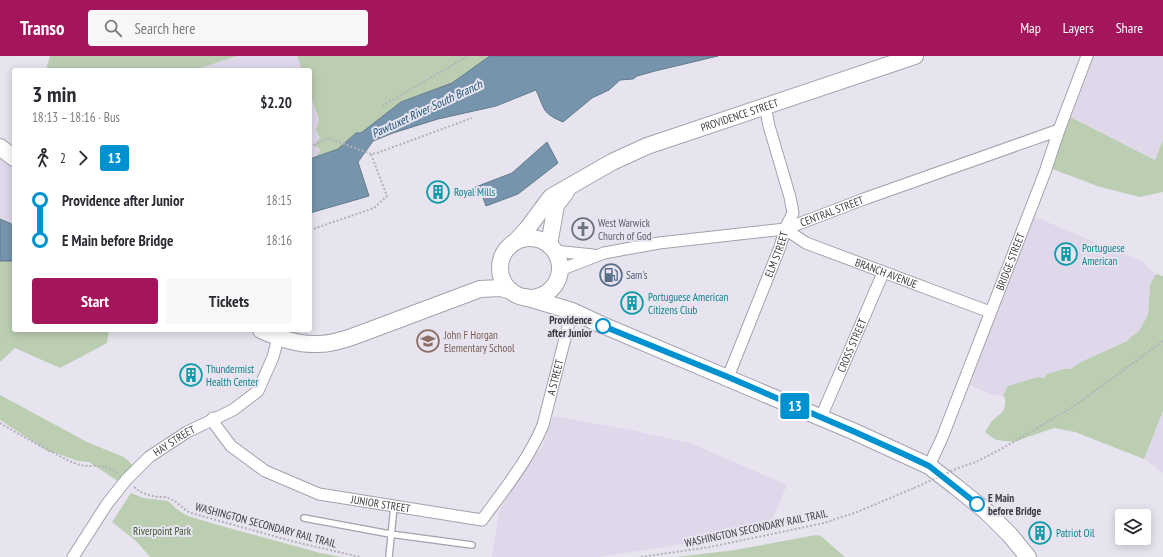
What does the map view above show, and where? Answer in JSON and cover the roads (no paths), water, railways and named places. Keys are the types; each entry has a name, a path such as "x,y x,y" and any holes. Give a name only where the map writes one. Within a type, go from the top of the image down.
{"main road":[{"name":"PROVIDENCE STREET","path":"515,242 527,229 551,197 612,162 647,146 915,56"},
{"path":"0,147 12,156"},
{"name":"PROVIDENCE STREET","path":"552,248 556,205 569,187"},
{"path":"559,274 553,287 545,294 535,297 518,294 505,285 500,269 501,261 509,246 515,242 524,238 541,240 552,248 559,260 562,300 572,311"},
{"path":"480,289 501,261"},
{"path":"264,332 278,338 301,343 318,344 347,339 480,289 501,288 572,311 821,417 929,466 952,483 1001,526 1028,557"}],"street":[{"name":"BRIDGE STREET","path":"929,466 942,438 1045,172 1059,130 1088,56"},
{"name":"ELM STREET","path":"728,377 780,247 785,229 793,213 765,106"},
{"name":"CENTRAL STREET","path":"597,255 658,243 785,229 864,199 1059,130"},
{"name":"BRANCH AVENUE","path":"785,229 806,243 990,312"},
{"path":"552,248 597,255"},
{"path":"559,274 597,255"},
{"name":"CROSS STREET","path":"821,417 883,272"},
{"name":"A STREET","path":"535,442 544,425 572,311"},
{"name":"HAY STREET","path":"73,557 107,504 126,480 149,457 187,432 213,418 234,410 258,391 273,357 278,338"},
{"name":"JUNIOR STREET","path":"213,418 216,426 231,446 265,471 319,494 482,520 506,488 535,442"}],"lane":[{"path":"389,557 390,534 394,506"},
{"path":"304,518 390,534 472,545"}],"water":[{"name":"Pawtuxet River South Branch","path":"490,56 718,56 655,71 637,76 633,79 620,80 609,90 592,98 563,122 551,116 545,110 536,90 496,106 438,119 393,133 373,141 358,162 369,196 312,212 312,158 338,149 356,133 361,133 401,102 452,83"},
{"path":"547,142 558,163 518,194 486,206 482,195 477,196 473,188 512,173"},
{"path":"0,219 12,224 12,261 0,261"}],"place":[{"name":"Royal Mills","path":"438,192"},
{"name":"West Warwick Church of God","path":"583,229"},
{"name":"Portuguese American","path":"1066,254"},
{"name":"Sam's","path":"611,275"},
{"name":"Portuguese American Citizens Club","path":"632,303"},
{"name":"Providence after Junior","path":"603,326"},
{"name":"John F Horgan Elementary School","path":"428,341"},
{"name":"Thundermist Health Center","path":"191,375"},
{"name":"E Main before Bridge","path":"977,504"},
{"name":"Patriot Oil","path":"1040,533"}],"park label":[{"name":"Riverpoint Park","path":"162,531"}]}
